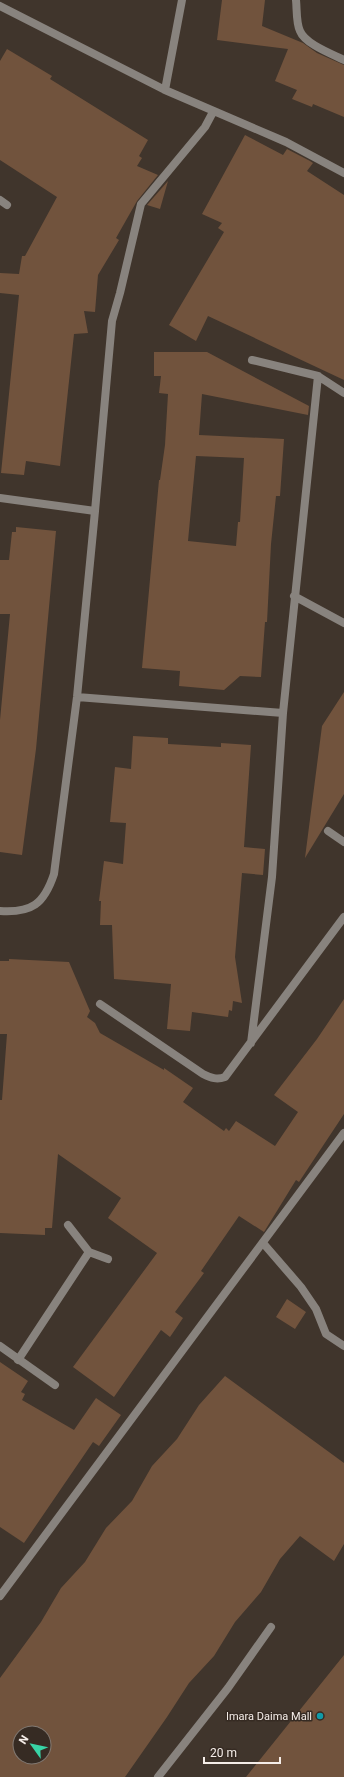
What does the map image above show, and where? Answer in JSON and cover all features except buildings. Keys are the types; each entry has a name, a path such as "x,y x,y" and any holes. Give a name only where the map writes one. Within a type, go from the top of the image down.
{"street":[{"path":"165,90 182,0"},
{"path":"296,0 300,31 305,38 317,47 344,60"},
{"path":"0,6 165,90 213,112 286,142 344,174"},
{"path":"0,911 13,912 36,905 43,900 54,874 76,697 96,511 112,321 141,204 205,127 213,112"},
{"path":"252,360 318,376 344,393"},
{"path":"251,1043 272,877 283,714 294,596 318,376"},
{"path":"0,498 96,511"},
{"path":"294,596 344,623"},
{"path":"76,697 283,714"},
{"path":"328,831 344,842"},
{"path":"100,1004 211,1078 219,1079 225,1077 344,917"},
{"path":"0,1596 344,1133"},
{"path":"68,1224 89,1252 108,1259"},
{"path":"263,1242 301,1287 316,1309 326,1334 344,1346"},
{"path":"18,1360 89,1252"},
{"path":"0,1346 55,1385"},
{"path":"158,1777 228,1688 271,1627"}],"place":[{"name":"Imara Daima Mall","path":"320,1716"}]}
